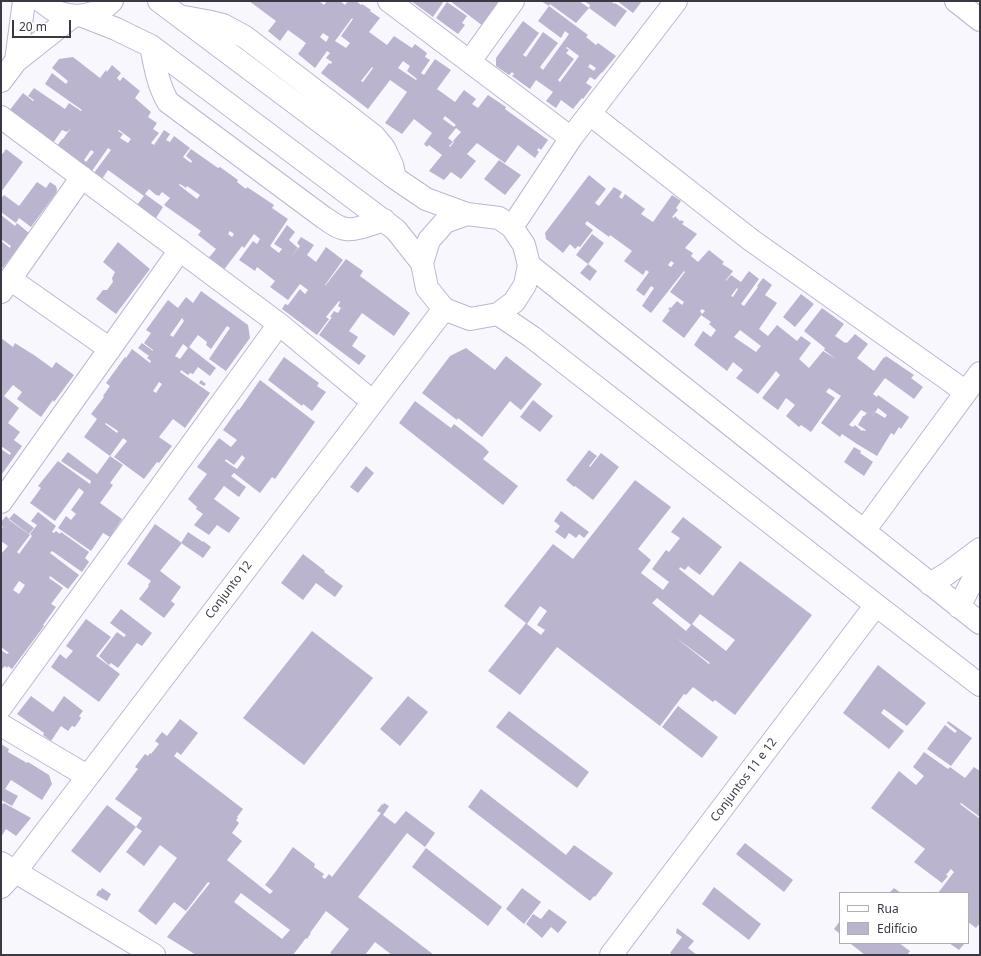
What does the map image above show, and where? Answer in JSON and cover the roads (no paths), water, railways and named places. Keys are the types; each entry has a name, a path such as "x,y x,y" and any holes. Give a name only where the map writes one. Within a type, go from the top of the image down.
{"street":[{"path":"16,62 24,1"},
{"path":"41,1 56,11 76,12 97,12 112,1"},
{"path":"76,12 151,46 384,220 396,230 422,263 427,288 444,309 470,319 498,314 514,302 525,285 529,265 524,245 512,227 499,218 467,214 426,198 395,178 159,1"},
{"path":"389,1 572,138"},
{"path":"470,62 513,1"},
{"path":"512,227 572,138 676,1"},
{"path":"956,1 980,20"},
{"path":"1,81 16,62 76,12"},
{"path":"151,46 162,93 168,102 335,225 346,230 360,228 384,220"},
{"path":"590,114 751,240 966,392"},
{"path":"1,117 279,324 373,402"},
{"path":"82,177 6,285 110,349"},
{"path":"422,263 429,240 445,222 467,214"},
{"path":"1,502 180,250"},
{"path":"529,265 980,623"},
{"name":"Conjunto 12","path":"6,874 87,776 444,309"},
{"path":"498,314 532,337 980,685"},
{"path":"1,707 279,324"},
{"path":"864,531 980,373"},
{"path":"930,584 954,569 980,549"},
{"path":"959,607 980,566"},
{"name":"Conjuntos 11 e 12","path":"611,955 876,605"},
{"path":"1,725 87,776"},
{"path":"6,874 154,955"}]}
